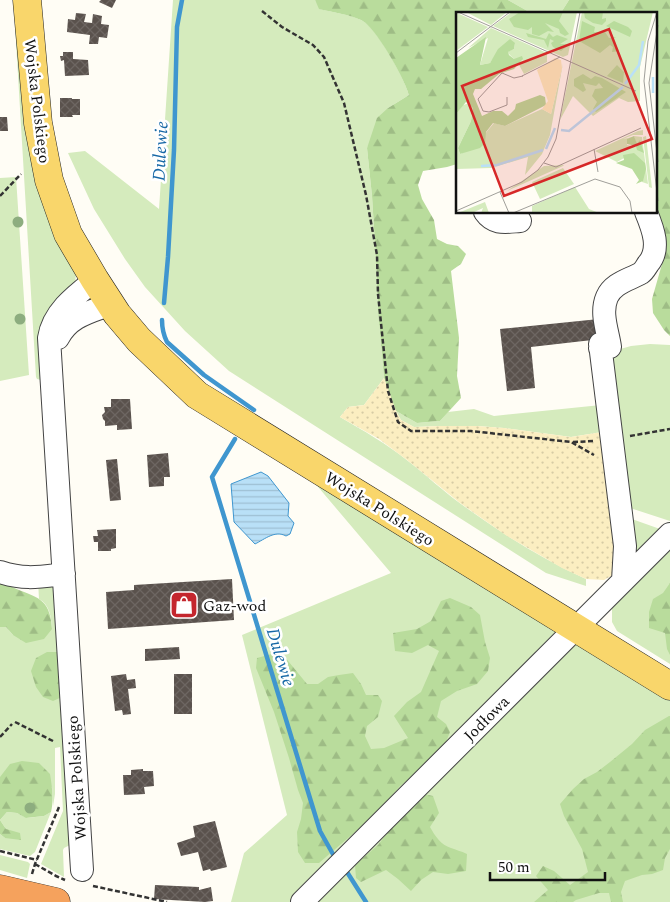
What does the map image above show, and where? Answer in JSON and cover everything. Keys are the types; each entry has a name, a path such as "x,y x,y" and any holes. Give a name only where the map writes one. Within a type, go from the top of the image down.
{"highway":[{"path":"0,889 75,885"}],"main road":[{"name":"Wojska Polskiego","path":"27,0 38,123 49,180 68,234 117,314 139,340 197,395 670,686"}],"street":[{"path":"486,214 488,217 501,223 520,221"},
{"path":"623,581 625,546 600,346 610,347 604,310 612,288 642,272 653,259 655,243 653,227 647,214"},
{"name":"Wojska Polskiego","path":"75,885 74,751 49,338 53,323 73,297 95,280"},
{"name":"Wojska Polskiego","path":"50,357 62,331 77,316 111,304"},
{"name":"Jodłowa","path":"302,902 670,534"},
{"path":"0,572 12,576 37,578 64,574"}],"path":[{"path":"262,11 282,27 313,45 324,57 344,103 378,255 378,294 388,391 398,422 411,431 471,431 571,442 615,466"},
{"path":"0,196 21,174"},
{"path":"0,737 14,723 74,751"},
{"path":"31,878 59,807"},
{"path":"0,851 36,862 56,876 75,885 167,902"}],"green space":[{"path":"173,0 315,0 320,9 361,20 367,24 382,42 396,66 409,95 388,108 367,148 384,378 364,405 348,407 340,417 392,449 454,499 491,525 522,545 586,579 586,586 546,573 229,371 185,331 145,287 125,259 94,209 68,153 85,151 159,209"},
{"path":"315,0 508,0 529,12 456,12 456,164 423,171 418,185 422,199 434,220 437,239 447,244 458,246 466,254 461,264 451,271 459,338 457,376 461,398 440,421 417,423 396,411 384,378 367,148 377,118 388,108 409,95 402,77 389,54 367,24 352,17 319,9"},
{"path":"508,0 569,0 562,11 529,12"},
{"path":"569,0 670,0 670,336 653,313 652,299 662,264 656,214 658,214 658,12 546,12 562,11"},
{"path":"18,24 76,274 75,284 41,380 36,377 15,25"},
{"path":"16,177 29,375 0,381 0,178"},
{"path":"650,344 670,345 670,521 624,506 606,353 631,346"},
{"path":"601,405 602,432 571,437 477,426 414,427 401,420 396,411 417,423 440,421 448,412 474,409 494,416"},
{"path":"291,455 670,693 670,902 231,902 244,853 287,815 242,635 391,573"},
{"path":"629,518 660,529 636,558"},
{"path":"670,546 670,664 617,631 612,622 612,608 618,598"},
{"path":"0,577 11,580 12,587 41,600 45,605 51,618 52,629 44,639 26,643 13,635 6,627 0,627"},
{"path":"54,580 70,845 63,850 64,877 41,864 63,811 60,747 55,748 55,794 53,806 52,787 0,777 0,627 5,626 13,635 52,629 48,608 39,599 38,581"},
{"path":"670,583 670,655 667,649 665,633 649,628 649,612 653,599 663,593"},
{"path":"450,598 471,607 480,615 490,658 488,671 477,684 457,691 441,701 437,717 446,724 450,732 444,747 428,764 400,786 376,814 319,863 305,863 298,852 297,832 303,803 274,712 256,668 257,658 279,652 307,684 318,684 328,677 353,673 366,695 378,695 382,701 378,717 367,726 365,736 371,749 384,748 408,738 394,716 407,702 421,692 439,651 428,645 412,653 395,651 393,633 417,629 431,621 441,601"},
{"path":"47,652 60,652 62,697 53,701 43,697 36,687 31,671 36,658"},
{"path":"669,716 670,849 665,858 663,870 625,881 621,892 623,902 611,902 609,893 599,893 573,902 534,902 548,890 536,876 543,866 554,871 570,885 588,872 582,849 564,816 560,804 584,779 610,762 632,744 645,730"},
{"path":"22,761 39,763 50,774 53,798 51,812 44,816 26,818 17,813 7,812 0,820 0,777 10,764"},
{"path":"424,794 433,796 439,813 430,827 444,845 467,854 466,871 448,874 433,872 421,880 411,891 386,870 361,882 356,878 355,865 378,845 402,814"},
{"path":"7,812 17,813 27,818 44,816 51,812 35,852 30,856 0,849 0,834 5,838 6,829 0,820"},
{"path":"0,820 6,829 20,833 21,840 5,838 0,834"},
{"path":"0,855 28,862 30,864 27,878 0,870"}],"sand":[{"path":"384,378 401,420 414,427 477,426 571,437 602,432 620,571 604,580 586,579 562,568 507,536 460,503 379,439 340,417 348,407 364,405"}],"water":[{"path":"261,472 268,476 289,503 288,516 294,523 290,534 286,536 282,534 274,535 255,544 234,522 231,484"}],"building":[{"path":"101,0 116,0 112,8 99,2"},
{"path":"76,13 86,14 84,22 92,23 93,14 102,16 101,24 109,25 107,38 99,37 98,44 89,44 90,35 67,32 68,19 75,20"},
{"path":"63,52 73,52 73,59 88,60 89,75 65,76 64,60 61,61 60,56 63,56"},
{"path":"60,98 80,99 80,115 60,117"},
{"path":"0,117 7,117 8,131 0,131"},
{"path":"599,319 601,339 531,347 535,388 507,391 500,329"},
{"path":"111,399 130,399 132,429 117,430 117,425 105,426 102,415 105,412 104,407 111,407"},
{"path":"168,453 170,477 164,477 164,486 149,487 147,455"},
{"path":"117,459 121,500 110,501 106,460"},
{"path":"116,529 116,548 111,549 111,551 98,551 98,542 94,542 93,536 98,536 97,530"},
{"name":"Gaz-wod","path":"232,579 234,620 108,629 106,592 134,590 134,585"},
{"path":"179,647 180,659 145,661 145,649"},
{"path":"126,674 127,680 135,679 136,688 128,689 131,714 123,715 122,710 115,711 111,676"},
{"path":"174,674 192,674 192,714 174,714"},
{"path":"143,769 143,771 153,771 154,786 144,787 145,794 124,795 123,775 131,775 131,770"},
{"path":"215,821 227,867 203,871 198,852 181,856 177,843 195,837 193,826"},
{"path":"155,885 199,887 199,890 211,887 213,901 154,899"}],"waterway":[{"name":"Dulewie","path":"164,303 174,150 177,27 182,0"},
{"name":"Dulewie","path":"162,320 167,342 204,375 254,410"},
{"name":"Dulewie","path":"235,439 212,477 320,831 334,856"},
{"name":"Dulewie","path":"347,872 366,902"}],"place":[{"name":"Gaz-wod","path":"184,605"}]}
